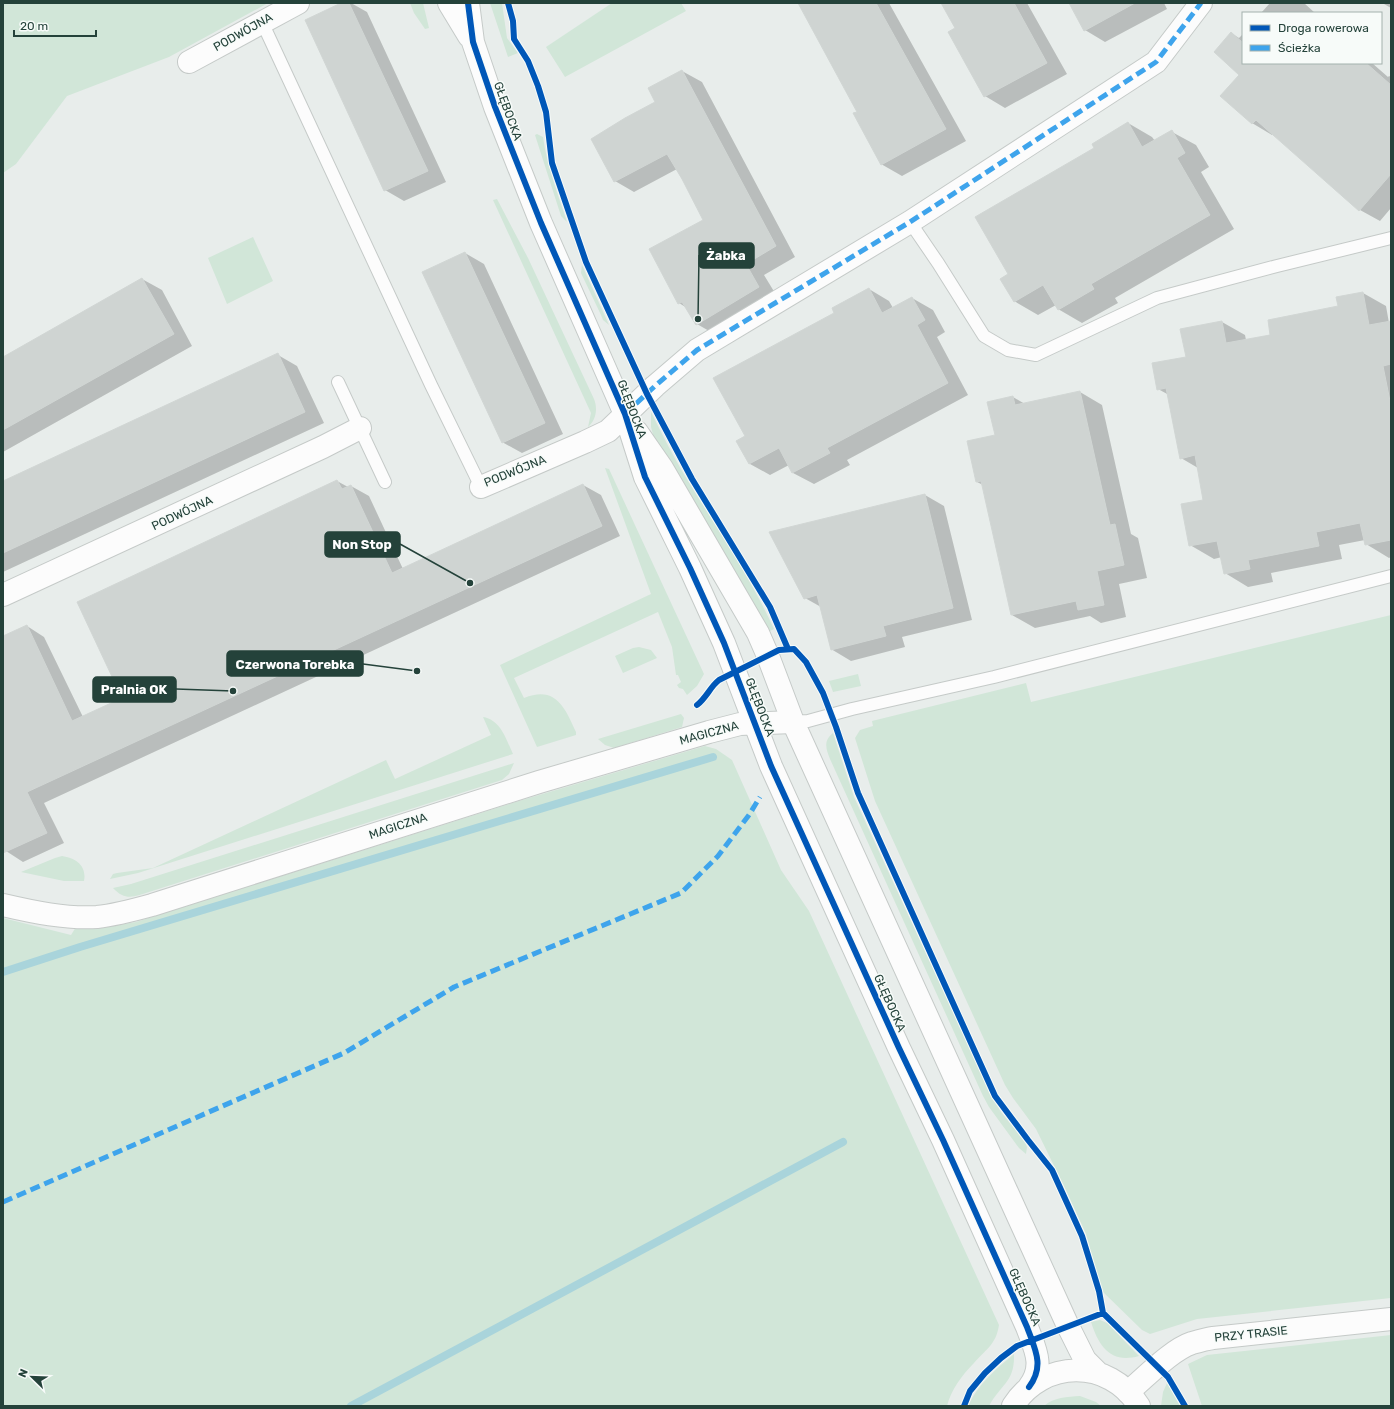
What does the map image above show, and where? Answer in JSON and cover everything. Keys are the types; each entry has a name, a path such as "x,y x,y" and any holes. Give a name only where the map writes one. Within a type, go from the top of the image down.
{"street":[{"name":"PODWÓJNA","path":"189,62 298,3"},
{"name":"GŁĘBOCKA","path":"449,3 473,42"},
{"name":"GŁĘBOCKA","path":"468,3 473,42 486,83 523,180 625,414 645,477 690,568 724,643 771,766 798,828 943,1140 1027,1327 1037,1354 1038,1366 1036,1377 1029,1387"},
{"name":"PODWÓJNA","path":"481,487 608,431 655,386 697,350 910,222 1156,62 1201,3"},
{"name":"GŁĘBOCKA","path":"625,414 662,468 763,644 793,722 1068,1326 1085,1360 1098,1373"},
{"name":"PODWÓJNA","path":"3,595 323,447 360,428"},
{"name":"MAGICZNA","path":"3,905 61,916 97,916 124,912 152,905 564,775 709,732 740,724 793,722"},
{"name":"PRZY TRASIE","path":"1134,1399 1170,1356 1192,1343 1213,1338 1391,1319"},
{"path":"1012,1406 1029,1387 1050,1375 1061,1371 1085,1370 1098,1373 1119,1384 1134,1399"}],"lane":[{"name":"PODWÓJNA","path":"262,22 431,385 481,487"},
{"path":"910,222 984,336 1008,350 1036,355 1158,298 1277,266 1391,238"},
{"path":"338,382 386,482"},
{"path":"793,722 808,721 852,709 994,677 1391,576"}],"green space":[{"path":"3,3 268,3 169,57 67,96 16,164 3,173"},
{"path":"410,3 423,3 429,28 425,29 414,13"},
{"path":"490,3 502,3 507,38 518,53 508,57"},
{"path":"612,3 681,3 686,11 565,77 546,47"},
{"path":"537,134 543,137 550,169 567,222 561,216 535,135"},
{"path":"497,199 528,258 594,399 596,414 588,427 591,413 493,200"},
{"path":"253,237 273,281 227,304 208,258"},
{"path":"582,264 609,325 603,320 581,273"},
{"path":"651,412 678,464 742,569 774,629 768,632 654,438 651,427"},
{"path":"605,468 609,469 704,674 697,686 687,695 683,689 679,688 677,685 681,682 678,675 676,675 672,647 658,612 514,678 524,698 544,694 558,701 568,715 576,732 576,735 537,747 500,665 651,594"},
{"path":"1391,615 1391,1298 1197,1319 1150,1334 1142,1330 1102,1291 1086,1234 1036,1129 1005,1085 875,801 855,738 860,730 873,726 872,721 1026,683 1031,702"},
{"path":"639,647 651,650 657,658 623,673 615,656"},
{"path":"858,674 861,686 833,692 829,681"},
{"path":"681,714 684,718 682,727 614,748 605,745 598,739"},
{"path":"483,717 499,726 513,754 138,873 110,879 113,874 153,868 386,760 395,779 491,735"},
{"path":"833,733 854,797 992,1097 1001,1112 1025,1142 1027,1147 1026,1154 1019,1148 989,1107 983,1096 830,759 826,745 828,739"},
{"path":"705,746 716,749 732,760 781,870 809,911 999,1325 998,1332 993,1342 961,1378 951,1394 947,1406 3,1406 3,918 71,935 76,927 111,926 136,922 512,803"},
{"path":"514,763 509,774 502,780 144,894 130,897 122,895 113,888 131,884"},
{"path":"62,856 76,861 82,867 84,871 84,881 64,881 21,872 55,858"},
{"path":"1100,1320 1107,1323 1139,1356 1121,1358 1114,1355 1102,1346 1091,1322"},
{"path":"1391,1335 1391,1406 1202,1406 1188,1364 1207,1355"},
{"path":"1014,1354 1014,1363 1010,1377 989,1406 968,1406 982,1384 994,1371"},
{"path":"1167,1383 1180,1406 1161,1406 1163,1392"},
{"path":"1080,1396 1096,1402 1101,1406 1044,1406 1056,1399"}],"building":[{"path":"341,3 349,3 428,171 384,191 305,20"},
{"path":"798,3 876,3 946,129 881,165 853,113 857,112"},
{"path":"941,3 1014,3 1047,63 984,97 948,32 955,28"},
{"path":"1069,3 1135,3 1084,31"},
{"path":"1231,32 1242,42 1242,64 1367,64 1391,85 1391,174 1359,211 1256,120 1252,124 1220,96 1239,75 1214,52"},
{"path":"682,70 776,246 746,264 759,287 696,325 682,302 678,304 649,249 703,220 682,179 667,154 614,182 591,139 655,102 648,88"},
{"path":"1128,122 1142,147 1172,130 1185,153 1177,158 1210,215 1091,284 1094,289 1058,310 1043,285 1014,302 1000,279 1008,274 975,217 1094,148 1092,144"},
{"path":"465,252 545,423 502,443 422,272"},
{"path":"142,278 174,334 3,430 3,357"},
{"path":"869,288 882,313 912,297 925,320 917,325 948,383 827,448 830,453 792,473 779,448 749,464 736,441 745,436 713,378 834,313 832,308"},
{"path":"1363,292 1369,325 1391,321 1391,364 1383,366 1391,406 1391,540 1365,545 1360,523 1316,532 1319,546 1248,560 1250,569 1224,574 1217,541 1189,546 1181,504 1203,500 1195,455 1180,459 1166,388 1157,390 1152,363 1186,357 1180,329 1222,321 1226,343 1270,335 1268,320 1338,306 1336,297"},
{"path":"278,353 305,412 3,553 3,481"},
{"path":"1080,391 1110,525 1115,524 1124,565 1097,571 1104,605 1078,610 1076,601 1011,615 981,481 976,482 967,441 995,435 987,402 1013,396 1015,405"},
{"path":"337,480 342,489 351,485 392,573 583,484 602,526 27,792 47,833 3,853 3,636 27,625 72,721 122,698 77,602"},
{"path":"925,494 953,608 883,626 886,636 831,650 817,595 804,599 769,532"}],"waterway":[{"path":"3,972 80,947 713,757"},
{"path":"351,1406 843,1142"}],"marked path":[{"path":"625,414 697,350 910,222 1156,62 1201,3"},
{"path":"3,1202 344,1053 454,987 681,893 718,856 749,815 760,797"}],"cycle path":[{"path":"468,3 473,42 495,107 541,223 625,414 645,477 690,568 724,643 771,766 899,1048 943,1140 1027,1327 1035,1350 1038,1365 1037,1372 1029,1387"},
{"path":"508,3 513,21 514,39 528,61 546,112 552,163 586,262 647,394 692,479 770,607 788,649"},
{"path":"697,705 719,680 779,650 794,649 806,662 823,693 858,793 995,1096 1052,1170 1082,1236 1099,1291 1103,1313 1168,1377 1185,1406"},
{"path":"964,1406 970,1391 985,1373 1017,1346 1103,1313"}],"place":[{"name":"Żabka","path":"698,319"},
{"name":"Non Stop","path":"470,583"},
{"name":"Czerwona Torebka","path":"417,671"},
{"name":"Pralnia OK","path":"233,691"}]}
